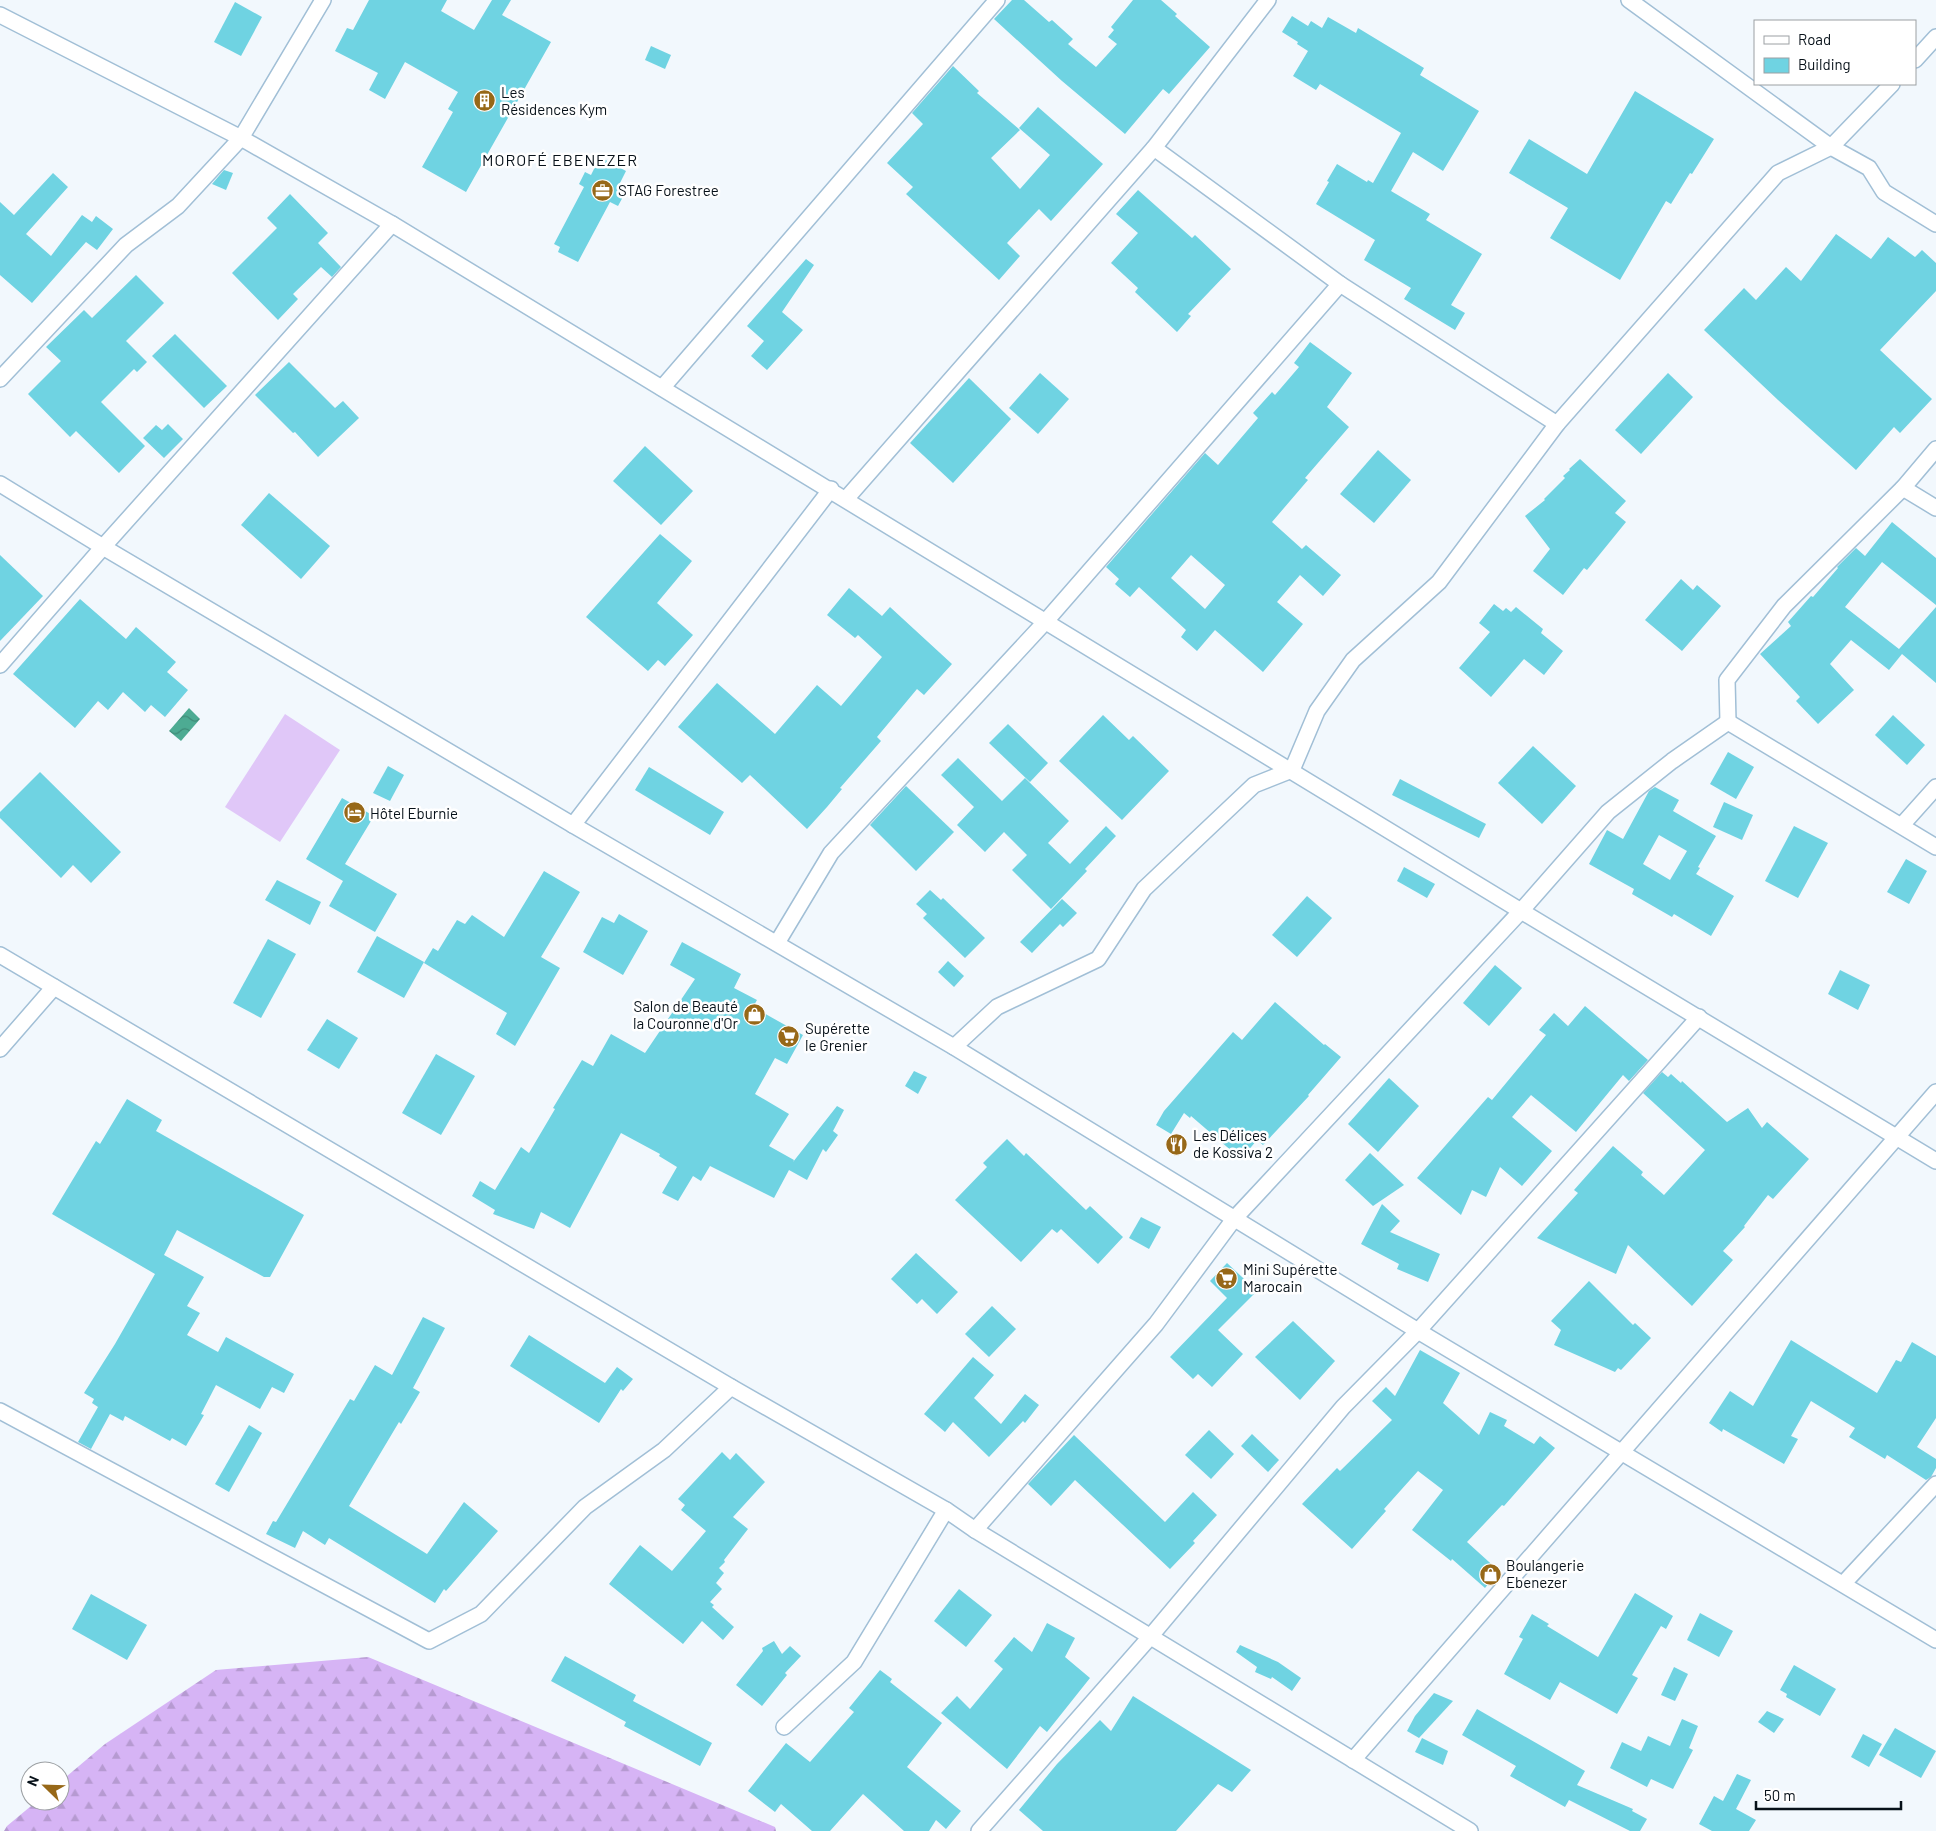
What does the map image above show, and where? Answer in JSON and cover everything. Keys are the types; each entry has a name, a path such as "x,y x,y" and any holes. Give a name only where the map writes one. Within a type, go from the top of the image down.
{"street":[{"path":"0,378 126,245 178,206 241,138 323,0"},
{"path":"662,388 997,0"},
{"path":"846,499 1154,148 1268,0"},
{"path":"1629,0 1831,147 1869,168 1884,192 1936,224"},
{"path":"0,15 241,138 392,224 831,489 1521,911 1936,1161"},
{"path":"1916,59 1936,37"},
{"path":"954,1047 996,1007 1098,959 1144,890 1254,785 1292,770 1317,711 1353,660 1439,582 1557,424 1778,173 1831,147 1891,85"},
{"path":"1154,148 1340,284 1557,424"},
{"path":"0,665 392,224"},
{"path":"777,943 831,853 1046,621 1340,284"},
{"path":"1728,722 1727,680 1784,606 1903,488 1936,449"},
{"path":"0,484 573,825 954,1047 1418,1331 1936,1640"},
{"path":"1903,488 1936,508"},
{"path":"573,825 831,489"},
{"path":"1728,722 1936,847"},
{"path":"975,1530 1156,1324 1234,1219 1521,911 1608,812 1672,761 1728,722"},
{"path":"1902,825 1936,787"},
{"path":"0,955 731,1387 946,1510 975,1530 1470,1831"},
{"path":"0,1050 54,987"},
{"path":"979,1831 1150,1637 1343,1407 1418,1331 1699,1017"},
{"path":"1353,1760 1936,1092"},
{"path":"0,1411 429,1641 481,1614 585,1507 664,1450 731,1387"},
{"path":"1843,1584 1936,1484"},
{"path":"784,1727 854,1662 946,1510"}],"shaded area":[{"path":"285,714 340,750 280,842 225,807"}],"green space":[{"path":"368,1657 775,1827 776,1831 4,1831 7,1826 25,1811 70,1811 70,1774 105,1744 216,1670"}],"water":[{"path":"189,708 200,719 181,741 169,731"}],"building":[{"path":"369,0 447,0 441,11 474,30 492,0 511,0 502,15 551,42 466,192 422,167 453,112 448,109 458,92 405,62 385,99 369,90 378,73 335,51 347,28 353,30"},
{"path":"1012,0 1024,0 1049,22 1052,20 1073,39 1068,44 1096,67 1117,44 1108,37 1114,30 1111,27 1133,0 1161,0 1177,14 1175,16 1210,47 1169,94 1163,89 1125,134 1062,81 994,19"},
{"path":"235,2 262,17 241,56 214,42"},
{"path":"1292,16 1308,26 1311,21 1322,28 1328,17 1356,33 1358,28 1424,68 1420,75 1479,111 1443,171 1413,152 1391,191 1430,214 1426,220 1482,254 1451,305 1465,313 1455,330 1404,299 1411,288 1364,260 1375,240 1316,204 1337,164 1367,182 1368,180 1373,183 1401,133 1320,84 1316,90 1293,76 1308,51 1282,32"},
{"path":"651,46 671,55 665,69 645,60"},
{"path":"953,66 979,91 977,93 1020,130 991,158 1020,189 1050,155 1019,128 1038,107 1103,164 1051,221 1039,209 1007,243 1020,256 999,280 906,194 913,187 887,163 923,124 912,113"},
{"path":"1635,91 1714,139 1671,204 1666,201 1620,280 1550,238 1568,208 1509,173 1529,139 1587,174"},
{"path":"600,157 626,171 617,189 625,193 618,206 610,202 578,262 558,252 560,247 554,244 584,187 579,184 585,172 591,175"},
{"path":"224,170 233,173 226,190 212,184"},
{"path":"53,173 68,187 26,234 51,256 82,215 92,222 96,216 113,229 97,250 86,242 32,303 0,275 0,202 14,215"},
{"path":"1138,190 1192,238 1195,235 1231,269 1188,314 1191,316 1177,332 1135,292 1138,288 1111,263 1138,233 1116,214"},
{"path":"290,194 328,233 318,243 341,267 332,277 321,267 293,294 298,299 278,320 232,273 277,228 267,218"},
{"path":"1836,234 1871,259 1888,237 1915,257 1922,250 1936,263 1936,291 1880,350 1932,399 1900,433 1894,427 1856,470 1704,330 1744,288 1756,300 1786,267 1801,281"},
{"path":"806,259 814,265 782,312 803,330 767,370 751,356 764,341 747,326"},
{"path":"136,275 164,303 126,341 147,362 137,372 134,369 101,402 145,446 119,473 76,431 70,437 28,394 61,361 46,347 84,310 92,318"},
{"path":"175,334 227,386 204,408 152,356"},
{"path":"1310,342 1352,373 1327,407 1349,427 1305,478 1308,480 1272,522 1302,549 1306,545 1341,575 1323,596 1300,575 1277,602 1303,624 1263,672 1215,630 1197,651 1181,637 1186,630 1139,587 1130,597 1115,584 1119,579 1106,567 1205,453 1218,465 1258,418 1253,413 1272,392 1275,395 1299,367 1294,363","holes":["1191,555 1225,585 1205,609 1171,578"]},
{"path":"289,362 335,408 343,401 359,418 318,457 295,432 293,433 255,395"},
{"path":"1040,373 1069,399 1038,434 1009,408"},
{"path":"1668,373 1693,397 1641,454 1615,430"},
{"path":"969,378 1011,419 953,483 910,443"},
{"path":"168,424 183,439 164,458 143,438 156,425 162,430"},
{"path":"645,446 693,491 661,525 613,481"},
{"path":"1378,450 1411,480 1374,523 1340,494"},
{"path":"1580,459 1626,501 1615,513 1626,522 1587,570 1584,568 1563,595 1533,571 1550,549 1525,516 1545,500 1565,478 1563,476"},
{"path":"269,493 330,546 301,579 241,525"},
{"path":"1892,522 1936,558 1936,605 1882,562 1845,607 1899,649 1936,607 1936,683 1902,654 1889,670 1851,640 1830,664 1854,690 1818,724 1796,701 1800,697 1760,654 1791,626 1788,622 1856,548 1865,556"},
{"path":"660,534 692,561 657,603 693,635 665,666 658,660 648,671 586,617"},
{"path":"0,555 43,596 0,641"},
{"path":"1681,579 1693,590 1697,585 1721,606 1682,651 1645,620"},
{"path":"849,588 882,616 890,607 952,664 924,695 917,689 877,737 881,741 807,829 750,775 742,783 678,727 717,683 775,734 817,685 841,706 882,657 858,635 855,638 827,615"},
{"path":"80,599 126,639 136,627 176,662 167,672 188,690 165,717 151,705 145,712 123,692 108,710 98,701 75,728 13,674"},
{"path":"1494,604 1503,611 1506,608 1511,612 1516,607 1543,629 1541,633 1563,651 1544,675 1524,659 1491,697 1459,668 1490,632 1479,623"},
{"path":"1103,715 1129,740 1133,736 1169,771 1122,820 1059,761"},
{"path":"1893,715 1925,745 1907,765 1875,735"},
{"path":"1008,724 1048,763 1030,782 989,743"},
{"path":"1533,746 1576,786 1542,824 1498,783"},
{"path":"1728,752 1754,767 1736,799 1710,784"},
{"path":"958,758 1002,801 1025,778 1069,821 1048,843 1070,864 1106,826 1116,836 1085,869 1087,871 1051,909 1012,870 1027,855 1004,832 985,852 957,825 974,807 941,775"},
{"path":"388,766 404,775 390,801 373,793"},
{"path":"649,767 724,812 710,835 635,790"},
{"path":"40,772 121,852 91,883 73,865 61,878 0,818 0,812"},
{"path":"1400,779 1486,824 1479,838 1392,795"},
{"path":"906,786 954,832 916,871 870,825"},
{"path":"1655,787 1679,800 1673,811 1716,836 1696,874 1734,896 1711,936 1674,914 1672,917 1632,894 1634,889 1589,864 1607,830 1623,839 1649,791","holes":["1659,835 1687,851 1670,880 1643,864"]},
{"path":"342,798 374,816 345,864 397,894 375,932 329,906 343,881 306,859"},
{"path":"1724,802 1753,815 1742,840 1713,827"},
{"path":"1794,826 1828,843 1798,898 1765,881"},
{"path":"1906,859 1927,871 1909,904 1887,892"},
{"path":"1404,867 1435,884 1427,898 1397,881"},
{"path":"544,871 580,892 541,957 560,968 515,1046 496,1034 507,1013 424,963 433,948 438,951 457,920 465,924 472,915 504,937"},
{"path":"277,880 321,902 310,925 265,900"},
{"path":"930,890 941,900 943,898 985,938 965,958 923,918 927,914 916,904"},
{"path":"1307,896 1332,918 1297,957 1272,935"},
{"path":"1062,899 1077,913 1063,927 1060,924 1032,953 1020,942"},
{"path":"619,914 648,931 623,975 583,952 602,917 614,923"},
{"path":"377,936 424,962 404,998 357,972"},
{"path":"268,939 296,954 261,1018 233,1003"},
{"path":"682,942 741,974 734,988 757,1000 753,1007 803,1035 787,1064 775,1058 755,1094 789,1114 769,1146 794,1160 793,1162 837,1106 844,1110 833,1131 838,1135 826,1152 823,1149 807,1180 789,1170 774,1198 710,1166 701,1181 693,1176 678,1201 662,1193 677,1167 659,1156 660,1154 621,1133 570,1228 541,1212 534,1229 493,1214 495,1210 472,1196 480,1181 495,1190 521,1147 529,1153 582,1060 593,1066 611,1034 645,1053 695,979 670,965"},
{"path":"948,961 964,976 954,987 938,972"},
{"path":"1495,965 1522,988 1489,1026 1463,1003"},
{"path":"1840,970 1870,985 1858,1010 1828,994"},
{"path":"1275,1002 1324,1045 1341,1057 1309,1096 1263,1145 1257,1140 1241,1159 1191,1116 1190,1118 1184,1113 1171,1134 1156,1125 1164,1111 1233,1032 1242,1040"},
{"path":"1585,1006 1648,1060 1629,1081 1623,1075 1576,1132 1531,1095 1512,1117 1552,1151 1522,1186 1500,1167 1486,1197 1472,1190 1461,1215 1417,1178 1488,1097 1492,1100 1546,1035 1539,1030 1554,1013 1568,1026"},
{"path":"327,1019 358,1038 339,1069 307,1050"},
{"path":"436,1054 475,1076 441,1135 402,1113"},
{"path":"914,1071 927,1077 918,1094 905,1086"},
{"path":"1662,1072 1668,1077 1671,1074 1681,1083 1682,1081 1727,1122 1748,1108 1762,1128 1767,1122 1809,1159 1773,1199 1768,1195 1745,1227 1723,1251 1733,1260 1692,1306 1628,1245 1616,1274 1537,1238 1578,1193 1574,1190 1613,1146 1643,1172 1641,1175 1664,1195 1705,1150 1643,1093"},
{"path":"1389,1078 1419,1106 1378,1152 1348,1124"},
{"path":"127,1099 162,1120 156,1131 304,1215 270,1277 264,1277 177,1230 164,1255 204,1277 187,1306 200,1313 187,1335 218,1352 226,1337 294,1374 284,1393 272,1387 260,1409 216,1385 201,1414 204,1415 186,1446 172,1438 170,1441 125,1416 123,1421 110,1414 91,1449 78,1442 98,1407 92,1403 94,1399 84,1393 115,1344 155,1274 52,1214 96,1141 100,1144"},
{"path":"1007,1139 1024,1156 1026,1153 1086,1210 1090,1206 1123,1237 1098,1264 1061,1229 1057,1233 1052,1229 1021,1262 955,1200 987,1167 983,1163"},
{"path":"1370,1153 1404,1185 1373,1206 1345,1180"},
{"path":"1382,1204 1400,1221 1390,1232 1440,1254 1428,1282 1397,1269 1399,1264 1361,1244"},
{"path":"1141,1217 1161,1227 1149,1249 1129,1238"},
{"path":"916,1253 958,1292 937,1314 922,1299 917,1304 891,1279"},
{"path":"1227,1263 1257,1291 1218,1330 1243,1354 1212,1387 1198,1374 1193,1379 1170,1357 1227,1298 1210,1281"},
{"path":"1589,1281 1633,1325 1635,1323 1651,1338 1621,1370 1618,1368 1615,1372 1554,1345 1561,1330 1551,1321"},
{"path":"992,1306 1016,1329 989,1357 965,1334"},
{"path":"423,1317 445,1328 413,1388 420,1392 401,1424 399,1422 349,1506 427,1554 464,1502 498,1531 446,1591 444,1589 435,1603 329,1538 325,1545 303,1531 295,1548 266,1534 273,1521 276,1522 350,1399 354,1401 375,1365 392,1375"},
{"path":"1293,1321 1335,1361 1300,1400 1255,1357"},
{"path":"529,1335 605,1383 617,1367 633,1379 623,1391 621,1389 599,1423 510,1366"},
{"path":"1791,1340 1877,1393 1896,1360 1901,1362 1912,1342 1936,1356 1936,1418 1917,1447 1936,1459 1936,1468 1931,1477 1926,1480 1887,1455 1885,1459 1849,1437 1855,1428 1811,1401 1791,1436 1798,1439 1784,1464 1723,1429 1722,1432 1709,1423 1730,1391 1753,1406"},
{"path":"1420,1350 1460,1373 1443,1403 1479,1435 1490,1412 1507,1420 1504,1426 1534,1444 1540,1436 1555,1448 1504,1506 1502,1505 1467,1542 1499,1571 1485,1588 1452,1559 1451,1561 1412,1530 1443,1490 1418,1471 1352,1549 1302,1504 1337,1468 1340,1471 1392,1420 1372,1401 1386,1387 1395,1396"},
{"path":"973,1357 994,1375 974,1398 1001,1424 1025,1394 1039,1405 1025,1423 1023,1421 989,1457 953,1422 945,1432 924,1414"},
{"path":"249,1425 262,1433 229,1492 215,1484"},
{"path":"1209,1430 1234,1454 1211,1479 1185,1455"},
{"path":"1252,1434 1279,1460 1268,1472 1241,1446"},
{"path":"1074,1435 1165,1522 1193,1492 1217,1515 1193,1541 1195,1543 1170,1569 1075,1480 1051,1506 1028,1484"},
{"path":"722,1452 730,1460 736,1453 765,1482 733,1517 748,1529 719,1568 724,1573 716,1583 722,1589 710,1602 714,1605 712,1607 734,1627 723,1640 702,1621 683,1644 609,1584 640,1545 672,1571 706,1531 681,1510 685,1505 678,1499"},
{"path":"959,1589 992,1615 966,1647 934,1621"},
{"path":"1635,1593 1673,1616 1666,1629 1661,1626 1632,1675 1638,1678 1617,1714 1560,1682 1550,1700 1504,1674 1523,1639 1519,1637 1532,1614 1549,1624 1547,1626 1598,1657"},
{"path":"91,1594 147,1625 127,1660 72,1629"},
{"path":"1700,1613 1733,1631 1719,1657 1687,1640"},
{"path":"1047,1623 1075,1638 1065,1657 1090,1678 1047,1732 1040,1726 1007,1769 941,1713 957,1696 970,1709 1003,1669 994,1661 1014,1637 1032,1652"},
{"path":"774,1641 782,1654 790,1646 801,1656 785,1673 787,1675 762,1706 736,1685 763,1651 762,1648"},
{"path":"1240,1645 1278,1662 1301,1678 1292,1691 1272,1677 1271,1679 1255,1672 1257,1667 1236,1652"},
{"path":"565,1656 636,1695 633,1701 712,1743 700,1766 624,1726 626,1722 551,1681"},
{"path":"1794,1665 1836,1689 1820,1716 1786,1697 1787,1694 1780,1690"},
{"path":"1674,1667 1688,1674 1675,1701 1661,1695"},
{"path":"880,1670 892,1679 890,1682 942,1723 907,1767 961,1811 946,1829 936,1820 929,1831 904,1831 863,1794 830,1831 812,1831 781,1804 775,1812 748,1791 786,1743 810,1762 854,1712 849,1708"},
{"path":"1434,1693 1453,1701 1419,1738 1407,1731 1415,1716"},
{"path":"1133,1696 1251,1770 1232,1792 1218,1784 1176,1831 1043,1831 1019,1810 1057,1764 1100,1720 1111,1731"},
{"path":"1477,1709 1585,1771 1577,1785 1633,1809 1632,1811 1647,1819 1640,1831 1630,1831 1569,1800 1565,1807 1510,1776 1516,1766 1462,1735"},
{"path":"1767,1711 1784,1719 1774,1733 1758,1722"},
{"path":"1682,1719 1698,1726 1689,1748 1693,1750 1673,1789 1651,1779 1647,1787 1610,1768 1622,1742 1641,1751 1648,1736 1670,1746"},
{"path":"1895,1728 1936,1751 1921,1778 1879,1755"},
{"path":"1863,1734 1882,1744 1869,1767 1851,1757"},
{"path":"1422,1738 1448,1751 1443,1765 1415,1752"},
{"path":"1737,1774 1751,1780 1736,1809 1756,1820 1749,1831 1712,1831 1699,1824 1714,1796 1723,1801"}],"place":[{"name":"Les Résidences Kym","path":"485,101"},
{"name":"STAG Forestree","path":"602,190"},
{"name":"Hôtel Eburnie","path":"354,813"},
{"name":"Salon de Beauté la Couronne d'Or","path":"754,1015"},
{"name":"Supérette le Grenier","path":"789,1037"},
{"name":"Les Délices de Kossiva 2","path":"1177,1144"},
{"name":"Mini Supérette Marocain","path":"1227,1278"},
{"name":"Boulangerie Ebenezer","path":"1490,1574"}],"district":[{"name":"MOROFÉ EBENEZER","path":"560,159"}]}
